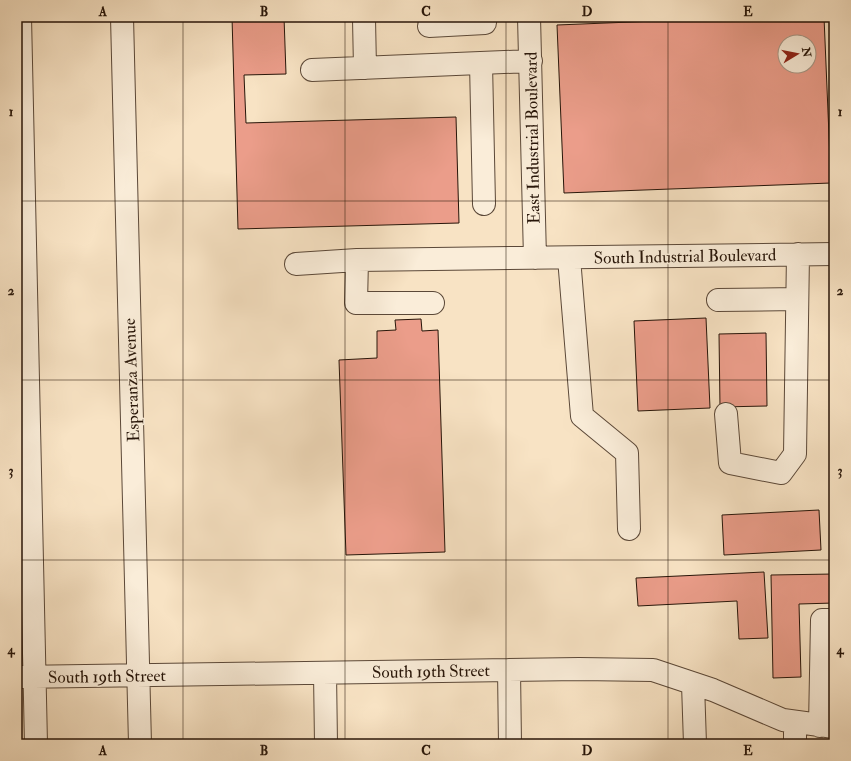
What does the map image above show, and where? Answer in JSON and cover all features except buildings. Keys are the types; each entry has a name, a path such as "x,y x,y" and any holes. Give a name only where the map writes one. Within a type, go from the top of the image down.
{"street":[{"path":"20,17 25,677 36,744"},
{"name":"Esperanza Avenue","path":"122,17 140,744"},
{"path":"429,26 484,23 484,17"},
{"name":"East Industrial Boulevard","path":"530,17 535,258"},
{"path":"364,19 366,68"},
{"path":"312,70 531,61"},
{"path":"481,63 484,204"},
{"path":"726,414 730,463 781,473 795,454 798,254"},
{"name":"South Industrial Boulevard","path":"296,264 356,260 834,254"},
{"path":"569,258 582,416 627,453 629,529"},
{"path":"356,260 356,303 433,303"},
{"path":"718,300 797,299"},
{"path":"827,726 822,620 834,620"},
{"path":"509,670 510,744"},
{"name":"South 19th Street","path":"25,677 509,670 653,670 713,690 783,720 827,726"},
{"path":"325,673 326,744"},
{"path":"694,684 695,744"},
{"path":"795,722 796,744"}]}
